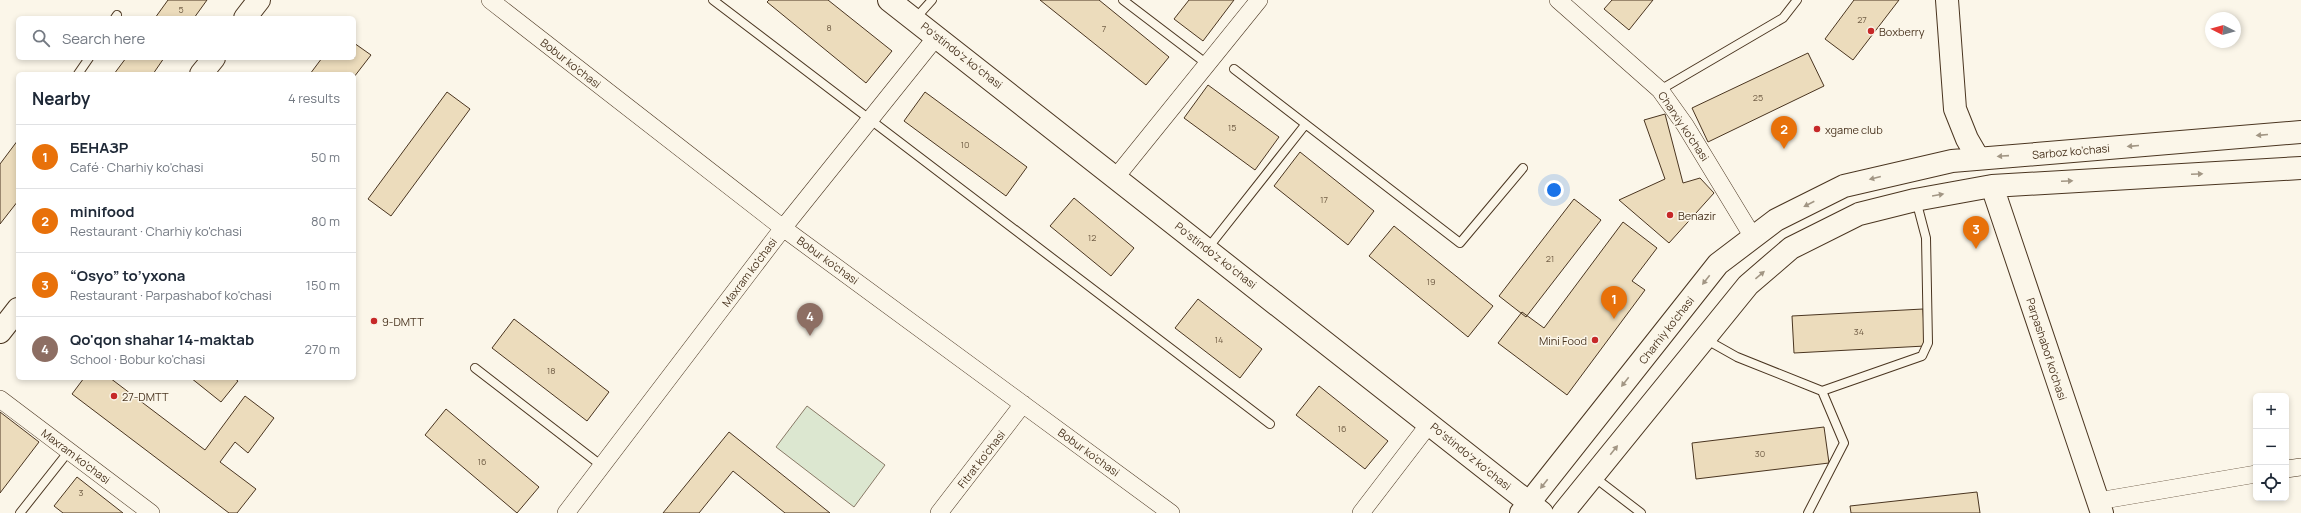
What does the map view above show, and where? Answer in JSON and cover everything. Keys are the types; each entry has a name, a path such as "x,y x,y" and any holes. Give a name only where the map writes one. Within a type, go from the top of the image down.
{"main road":[{"path":"247,16 259,0"},
{"name":"Poʻstindoʻz koʻchasi","path":"889,0 1208,248 1430,424 1531,510"},
{"path":"1947,0 1955,109 1967,139 1978,158"},
{"path":"204,72 212,60"},
{"name":"Sarboz ko'chasi","path":"1844,186 1918,167 1978,158 2301,132"},
{"path":"1563,513 1748,285 1791,248 1859,214 1915,200 1992,186 2301,168"},
{"name":"Charhiy ko'chasi","path":"1531,510 1718,264 1776,220 1844,186"},
{"name":"Parpashabof ko'chasi","path":"1992,186 2100,507"},
{"path":"0,332 16,311"}],"street":[{"name":"Bobur ko'chasi","path":"490,0 783,228 1171,513"},
{"path":"1116,176 1259,0"},
{"name":"Charxiy ko'chasi","path":"1558,0 1660,90 1685,125 1753,237"},
{"name":"Maxram ko'chasi","path":"566,513 783,228 937,36"},
{"name":"Maxram ko'chasi","path":"0,399 151,513"},
{"name":"Fitrat ko'chasi","path":"939,513 1023,404"},
{"path":"1361,513 1430,424"},
{"path":"2289,469 2301,467"},
{"path":"2100,507 2253,475"}],"lane":[{"path":"713,0 871,118 1270,424"},
{"path":"915,19 932,0"},
{"path":"1123,0 1207,64"},
{"path":"1660,90 1783,18 1797,0"},
{"path":"79,72 88,60"},
{"path":"1234,69 1460,243 1523,168"},
{"path":"1208,248 1305,124"},
{"path":"1704,338 1737,357 1822,392 1922,356 1928,343 1926,238 1915,200"},
{"path":"475,368 602,466"},
{"path":"1808,513 1844,443 1822,392"},
{"path":"20,513 69,451"},
{"path":"1593,476 1642,513"}],"green space":[{"path":"807,406 885,465 854,507 776,447"}],"building":[{"path":"168,0 207,0 195,16 156,16"},
{"path":"769,0 828,0 892,51 866,83 767,2"},
{"path":"1040,0 1099,0 1169,57 1146,85"},
{"path":"1189,0 1234,0 1203,41 1174,19"},
{"path":"1612,0 1653,0 1629,30 1604,9"},
{"path":"1854,0 1899,0 1853,60 1825,39"},
{"path":"356,44 371,55 356,74 356,72 312,72 320,60 356,60"},
{"path":"1808,53 1824,86 1708,142 1692,108"},
{"path":"124,60 163,60 154,72 116,72"},
{"path":"1208,85 1279,137 1255,170 1184,118"},
{"path":"447,92 470,109 391,216 368,199"},
{"path":"925,92 1027,167 1006,196 904,121"},
{"path":"1665,114 1683,183 1700,178 1714,193 1669,243 1619,200 1665,179 1644,120"},
{"path":"16,143 16,204 0,224 0,164"},
{"path":"1300,152 1374,211 1348,245 1274,186"},
{"path":"1074,198 1134,248 1111,276 1050,226"},
{"path":"1574,199 1601,220 1526,317 1499,296"},
{"path":"1623,222 1657,248 1632,281 1645,290 1567,395 1498,343 1522,312 1544,328"},
{"path":"1394,226 1493,306 1468,337 1369,256"},
{"path":"1198,299 1262,349 1240,378 1175,328"},
{"path":"1923,309 1925,346 1794,353 1792,316"},
{"path":"514,319 609,392 587,421 492,348"},
{"path":"82,380 113,380 205,450 245,396 274,418 248,453 235,442 220,462 256,489 237,513 229,513 72,394"},
{"path":"194,380 238,381 221,402"},
{"path":"1319,386 1388,441 1365,469 1296,415"},
{"path":"446,409 539,487 517,513 425,435"},
{"path":"0,412 39,442 0,493"},
{"path":"1824,427 1829,463 1696,479 1692,443"},
{"path":"729,432 830,513 785,513 733,471 699,513 663,513"},
{"path":"77,477 123,513 63,513 54,506"},
{"path":"1977,492 1980,513 1851,513 1850,506"}],"place":[{"name":"Boxberry","path":"1871,31"},
{"name":"xgame club","path":"1817,129"},
{"name":"minifood","path":"1784,149"},
{"name":"Benazir","path":"1670,215"},
{"name":"“Osyo” to’yxona","path":"1976,249"},
{"name":"БЕНАЗР","path":"1614,319"},
{"name":"9-DMTT","path":"374,321"},
{"name":"Qo'qon shahar 14-maktab","path":"810,336"},
{"name":"Mini Food","path":"1595,340"},
{"name":"27-DMTT","path":"114,396"}]}
